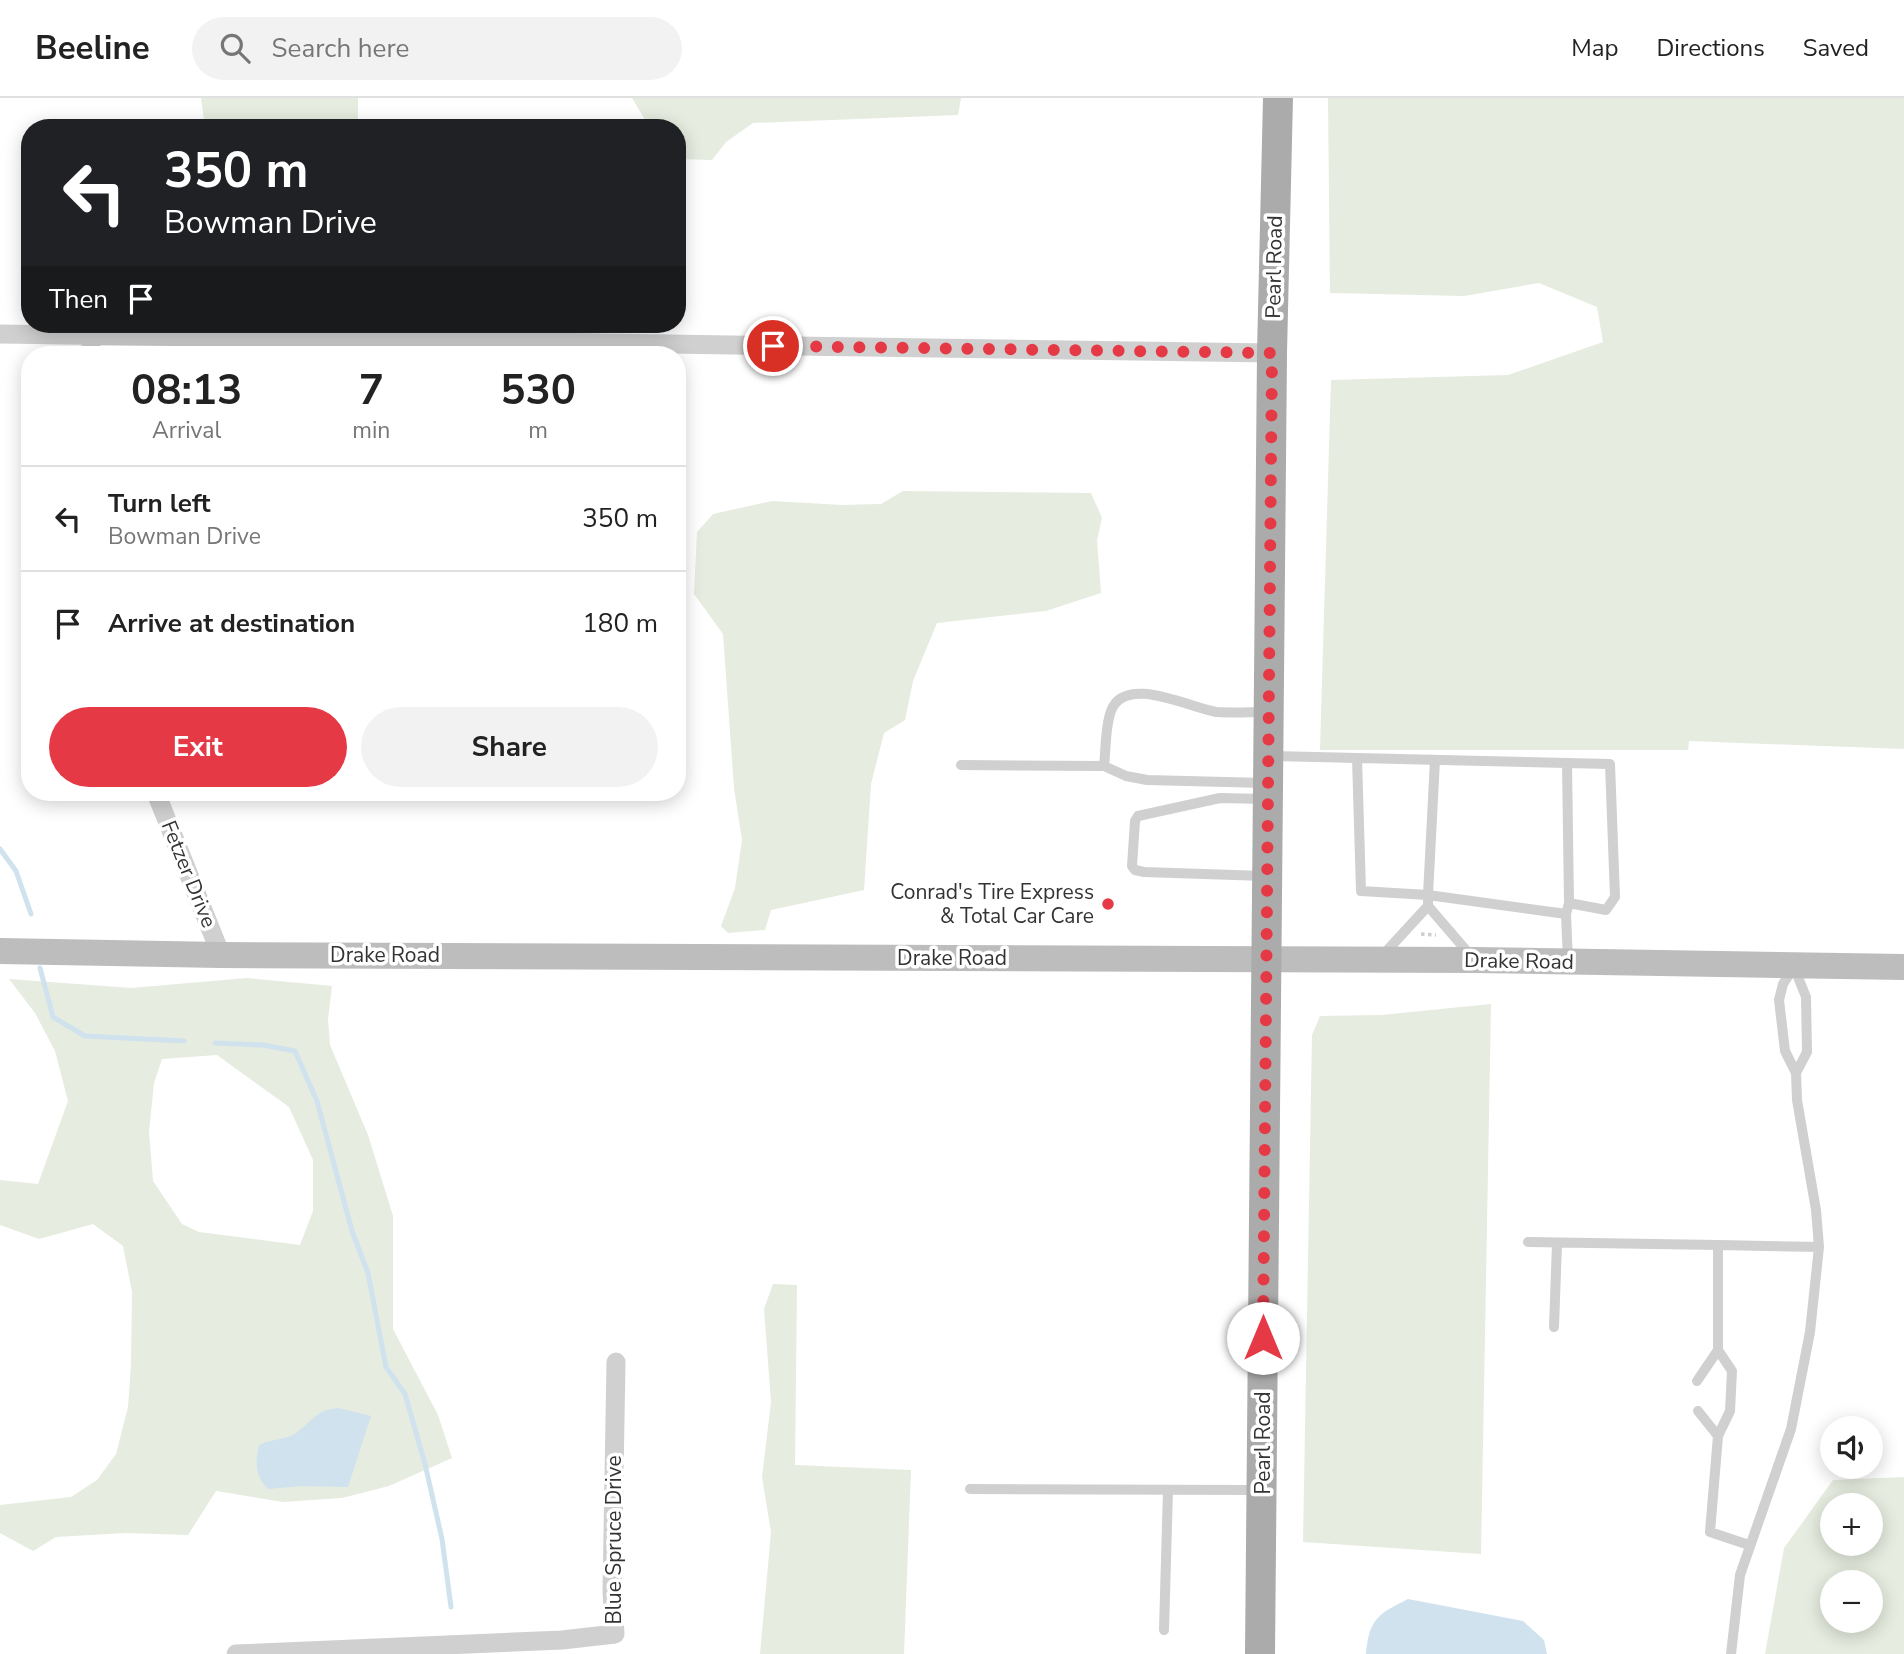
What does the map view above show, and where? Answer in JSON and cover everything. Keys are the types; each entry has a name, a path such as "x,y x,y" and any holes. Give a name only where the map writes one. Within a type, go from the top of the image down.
{"main road":[{"name":"Pearl Road","path":"1260,1654 1272,353 1278,98"}],"street":[{"path":"0,334 91,346"},
{"path":"686,350 1272,353"},
{"name":"Fetzer Drive","path":"159,801 221,955"},
{"name":"Drake Road","path":"0,951 221,955 1268,958 1904,967"},
{"name":"Blue Spruce Drive","path":"236,1654 562,1640 615,1634 612,1592 616,1362"}],"lane":[{"path":"1104,766 1111,712 1118,701 1125,698 1147,694 1215,712 1269,712"},
{"path":"1357,758 1361,891 1566,914"},
{"path":"1268,876 1139,872 1132,866 1135,821 1138,816 1220,798 1269,779 1357,758 1610,764 1615,897 1606,910 1569,902"},
{"path":"1380,959 1428,900 1435,760"},
{"path":"1567,763 1568,963"},
{"path":"961,765 1104,766 1126,776 1147,780 1269,779"},
{"path":"1428,900 1474,960"},
{"path":"1794,966 1806,997 1807,1052 1796,1073"},
{"path":"1731,1654 1740,1575 1791,1429 1811,1332 1819,1247 1816,1210 1797,1100 1796,1073 1784,1051 1779,1000 1783,984 1794,966"},
{"path":"1528,1242 1819,1247"},
{"path":"1555,1327 1557,1244"},
{"path":"1717,1245 1718,1350 1732,1371 1730,1410 1718,1436 1710,1532 1749,1545"},
{"path":"1697,1381 1718,1350"},
{"path":"1698,1410 1718,1436"},
{"path":"970,1489 1262,1490"},
{"path":"1164,1630 1168,1490"}],"path":[{"path":"1421,934 1438,935"}],"shaded area":[{"path":"201,98 358,98 358,119 204,119"},
{"path":"632,98 961,98 958,115 753,123 726,142 712,160 686,159 686,119 645,119"},
{"path":"1328,98 1904,98 1904,749 1689,741 1688,750 1320,750 1331,380 1508,375 1603,342 1597,307 1539,283 1464,296 1330,293"},
{"path":"903,491 1091,493 1102,518 1097,540 1101,593 1046,611 937,623 913,681 905,720 884,733 871,784 864,890 771,910 765,930 728,933 721,926 735,888 742,840 734,788 723,634 694,594 697,532 713,514 772,501 881,504"},
{"path":"247,978 332,986 328,1019 330,1045 368,1135 393,1216 393,1329 438,1415 452,1458 389,1486 342,1498 283,1502 216,1491 188,1535 126,1533 56,1537 33,1551 0,1533 0,1505 71,1497 97,1480 116,1454 128,1407 132,1292 123,1246 93,1224 39,1239 0,1225 0,1180 38,1184 68,1101 55,1051 35,1013 9,979 131,988","holes":["217,1055 289,1107 313,1160 313,1211 300,1245 199,1232 182,1224 153,1181 149,1132 154,1083 162,1059"]},
{"path":"1491,1004 1481,1554 1303,1542 1312,1035 1320,1016 1381,1015"},
{"path":"773,1284 797,1285 795,1465 911,1470 904,1654 760,1654 771,1532 762,1477 771,1402 764,1309"},
{"path":"1904,1477 1904,1654 1765,1654 1784,1548 1820,1498 1820,1556 1883,1556 1883,1493 1824,1493 1833,1480"}],"water":[{"path":"338,1408 371,1416 348,1487 301,1486 268,1489 257,1468 259,1445 292,1435 319,1414"},
{"path":"1408,1599 1523,1621 1544,1640 1547,1654 1366,1654 1367,1642 1377,1619"}],"waterway":[{"path":"0,849 16,871 31,914"},
{"path":"40,968 53,1017 85,1036 184,1041"},
{"path":"215,1043 263,1045 295,1051 317,1101 352,1231 368,1273 386,1367 405,1394 425,1464 442,1539 451,1607"}],"place":[{"name":"Conrad's Tire Express & Total Car Care","path":"1108,904"}],"route":[{"path":"773,346 1272,353 1263,1338"}]}
